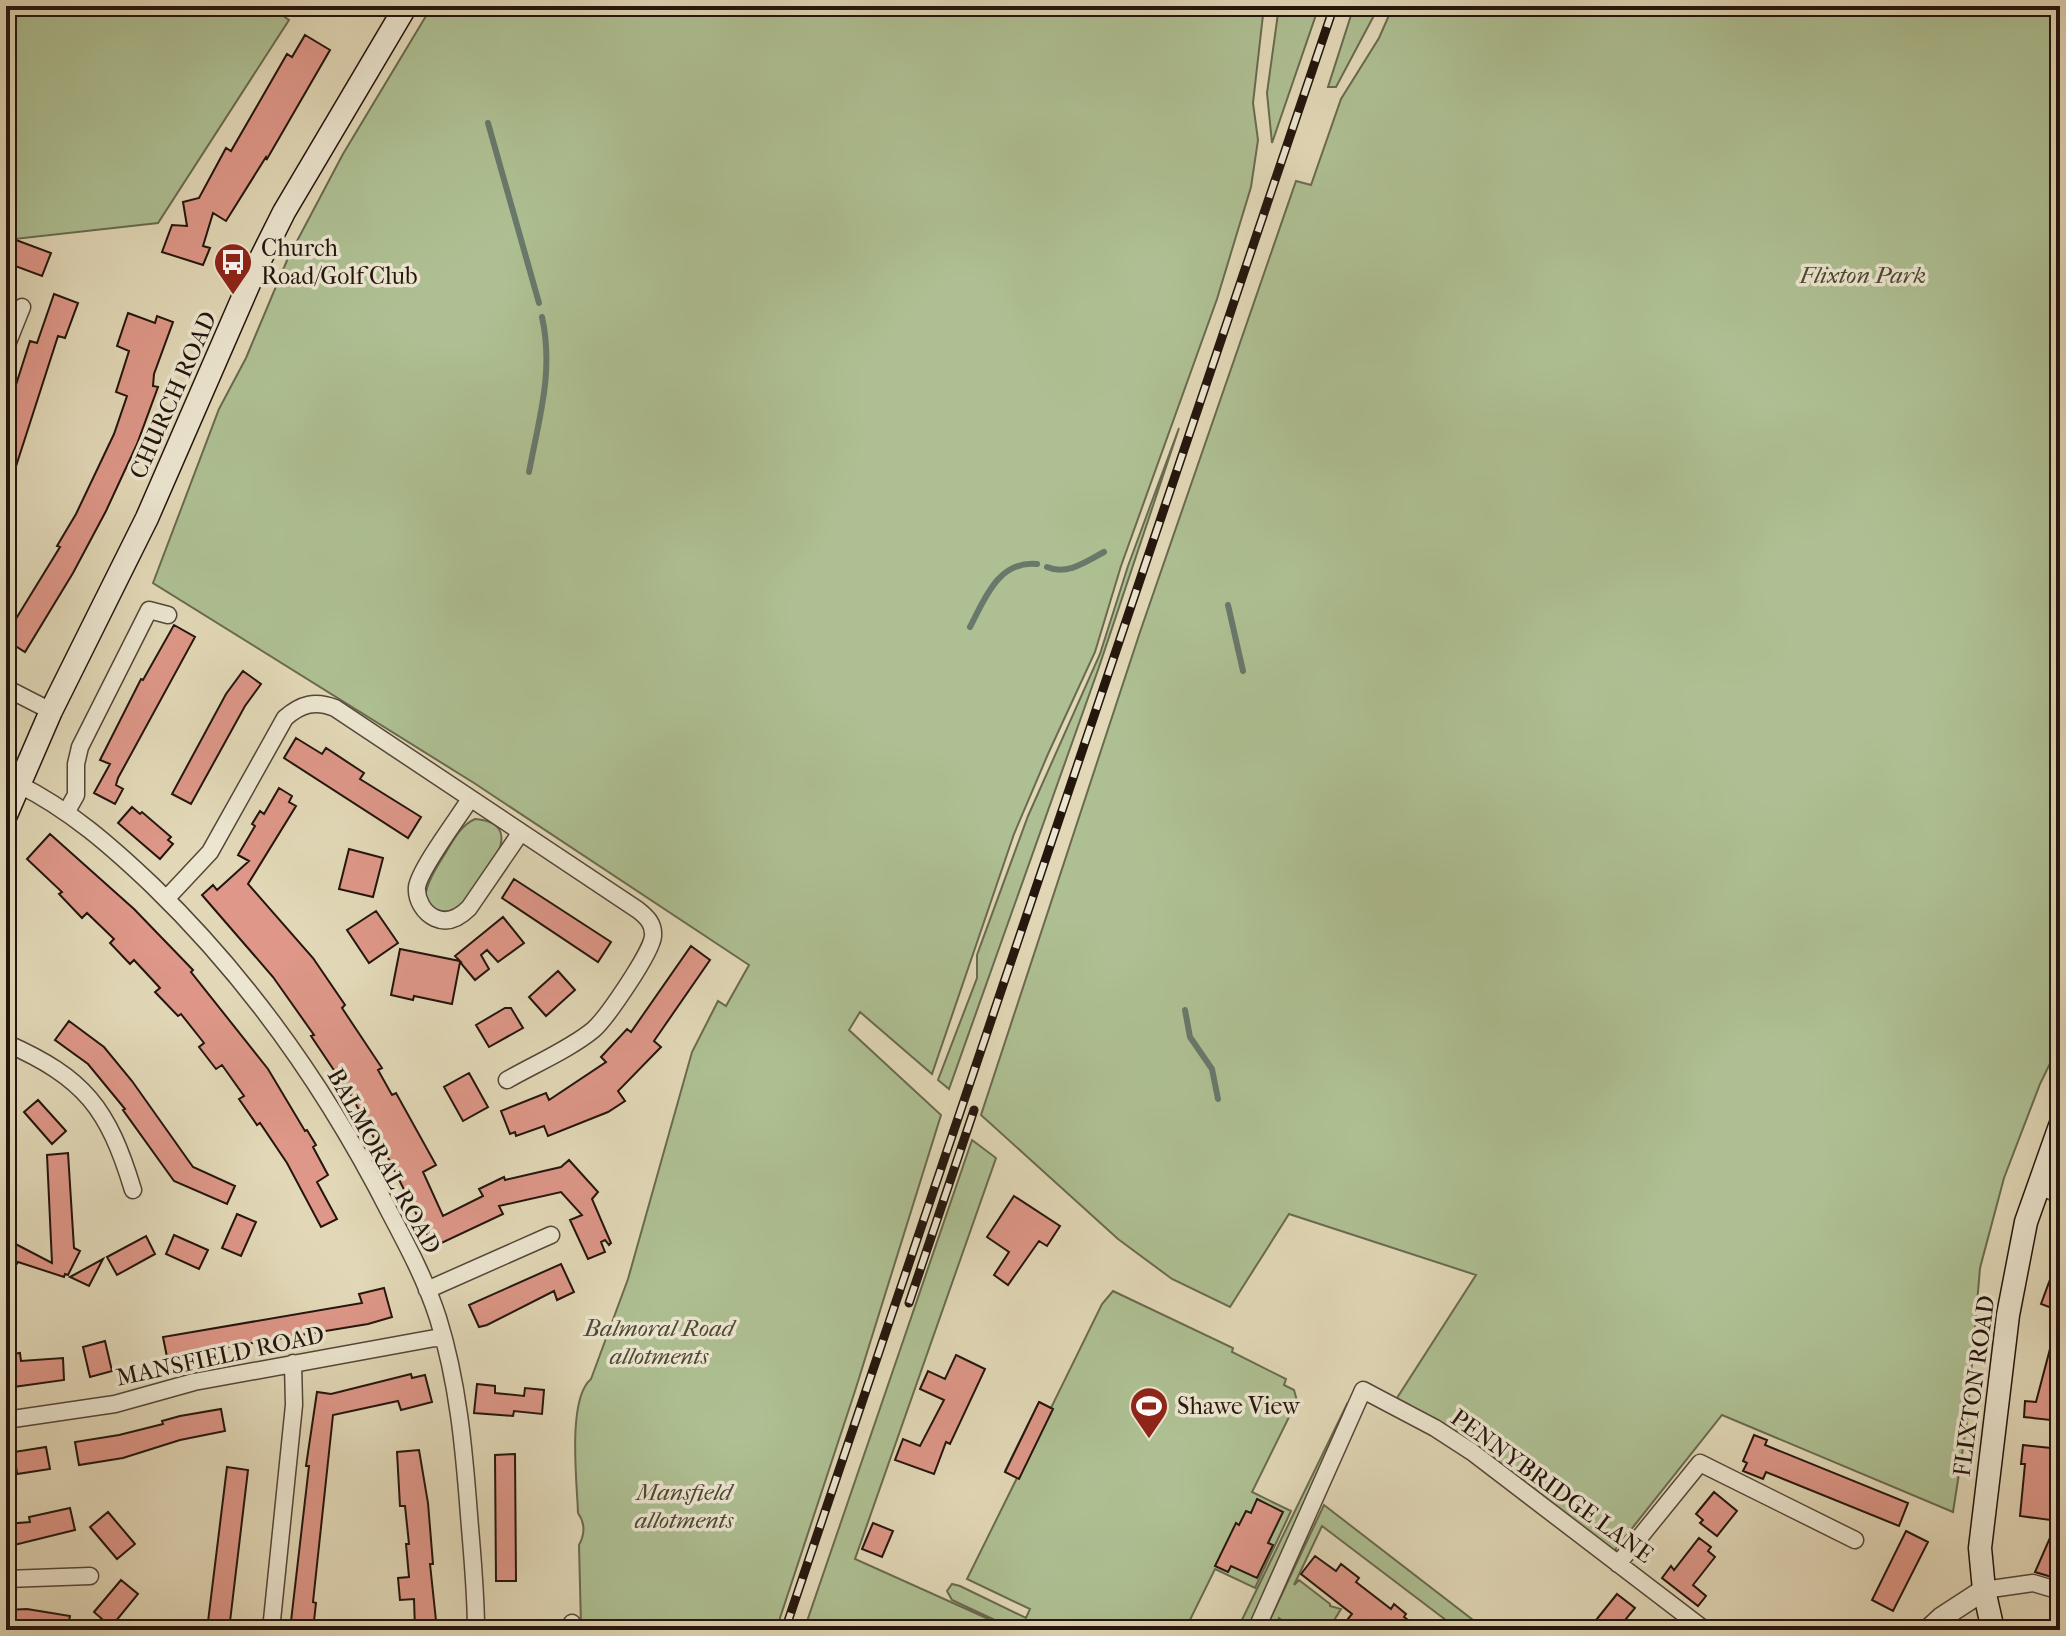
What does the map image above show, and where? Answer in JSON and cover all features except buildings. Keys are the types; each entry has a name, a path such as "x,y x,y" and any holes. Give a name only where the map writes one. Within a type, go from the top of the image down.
{"main road":[{"name":"CHURCH ROAD","path":"6,815 51,711 147,518 255,270 284,212 406,6"},
{"name":"FLIXTON ROAD","path":"1993,1630 1984,1590 1980,1548 2008,1315 2026,1222 2060,1126"}],"street":[{"path":"6,347 22,307"},
{"path":"67,811 76,795 77,755 130,645 149,610 168,615"},
{"path":"6,688 51,711"},
{"path":"166,899 210,852 280,725 293,711 303,706 313,703 335,708 638,910 650,922 653,937 647,953 595,1028 507,1080"},
{"name":"BALMORAL ROAD","path":"18,784 67,811 118,854 166,899 249,991 312,1079 377,1187 427,1290 444,1339 463,1445 476,1630"},
{"path":"470,799 420,878 418,898 423,909 432,917 442,920 462,916 521,832"},
{"path":"6,1043 49,1064 75,1082 94,1104 115,1141 133,1190"},
{"path":"2037,1185 2060,1195"},
{"path":"427,1290 551,1235"},
{"name":"MANSFIELD ROAD","path":"6,1420 115,1404 194,1382 435,1338 444,1339"},
{"path":"271,1630 294,1405 293,1363"},
{"name":"PENNYBRIDGE LANE","path":"1256,1630 1363,1390 1463,1445 1705,1630"},
{"path":"1618,1564 1700,1463 1855,1540"},
{"path":"6,1579 90,1576"},
{"path":"1928,1630 1984,1590 2033,1583 2060,1591"}],"green space":[{"path":"6,6 269,6 289,20 158,223 6,240"},
{"path":"432,6 1264,6 1253,103 1258,140 1251,187 1217,299 1121,566 1095,652 1014,834 932,1074 860,1012 849,1030 941,1115 776,1630 614,1630 581,1626 579,1545 583,1529 578,1513 575,1462 579,1404 628,1279 692,1052 718,1001 726,1006 749,965 474,783 153,583 219,409 246,358 288,258 343,154"},
{"path":"1279,6 1319,6 1272,143 1267,93"},
{"path":"1354,6 1379,6 1336,87 1328,87"},
{"name":"Flixton Park","path":"1393,6 2060,6 2060,1043 2040,1084 2004,1178 1980,1268 1967,1422 1953,1512 1722,1415 1614,1551 1451,1429 1397,1398 1476,1275 1289,1214 1230,1307 1172,1279 1118,1239 981,1115 1140,632 1296,181 1311,185 1341,99 1379,38"},
{"path":"1179,428 1099,667 949,1089 938,1080 977,978 977,955 1028,816 1100,654 1128,566"},
{"path":"475,819 493,823 501,832 501,845 495,859 457,911 432,908 427,903 427,886 456,835"},
{"path":"972,1140 996,1158 855,1559 1013,1630 804,1630"},
{"name":"Shawe View","path":"1113,1291 1233,1348 1232,1352 1286,1379 1284,1385 1294,1390 1297,1401 1252,1492 1291,1511 1255,1588 1215,1569 1185,1630 1016,1630 952,1600 947,1591 952,1584 960,1586 1026,1618 1030,1609 967,1579 1017,1478 1005,1471 1039,1402 1051,1408 1102,1304"},
{"path":"1347,1404 1349,1408 1250,1630 1237,1630"},
{"path":"1324,1505 1486,1630 1459,1630 1322,1526 1294,1585 1299,1580 1330,1606 1341,1609 1328,1630 1294,1630 1279,1618 1273,1630 1265,1630"}],"waterway":[{"path":"488,123 539,303"},
{"path":"529,472 546,376 542,317"},
{"path":"1047,567 1069,569 1104,552"},
{"path":"970,627 988,593 1003,575 1024,564 1037,564"},
{"path":"1228,605 1243,671"},
{"path":"1185,1010 1190,1037 1212,1069 1218,1099"}],"railway":[{"path":"785,1630 1334,6"},
{"path":"909,1303 974,1110"}],"place":[{"name":"Church Road/Golf Club","path":"233,296"},
{"name":"Shawe View","path":"1149,1440"}],"park label":[{"name":"Balmoral Road allotments","path":"659,1342"},
{"name":"Mansfield allotments","path":"684,1506"}]}
